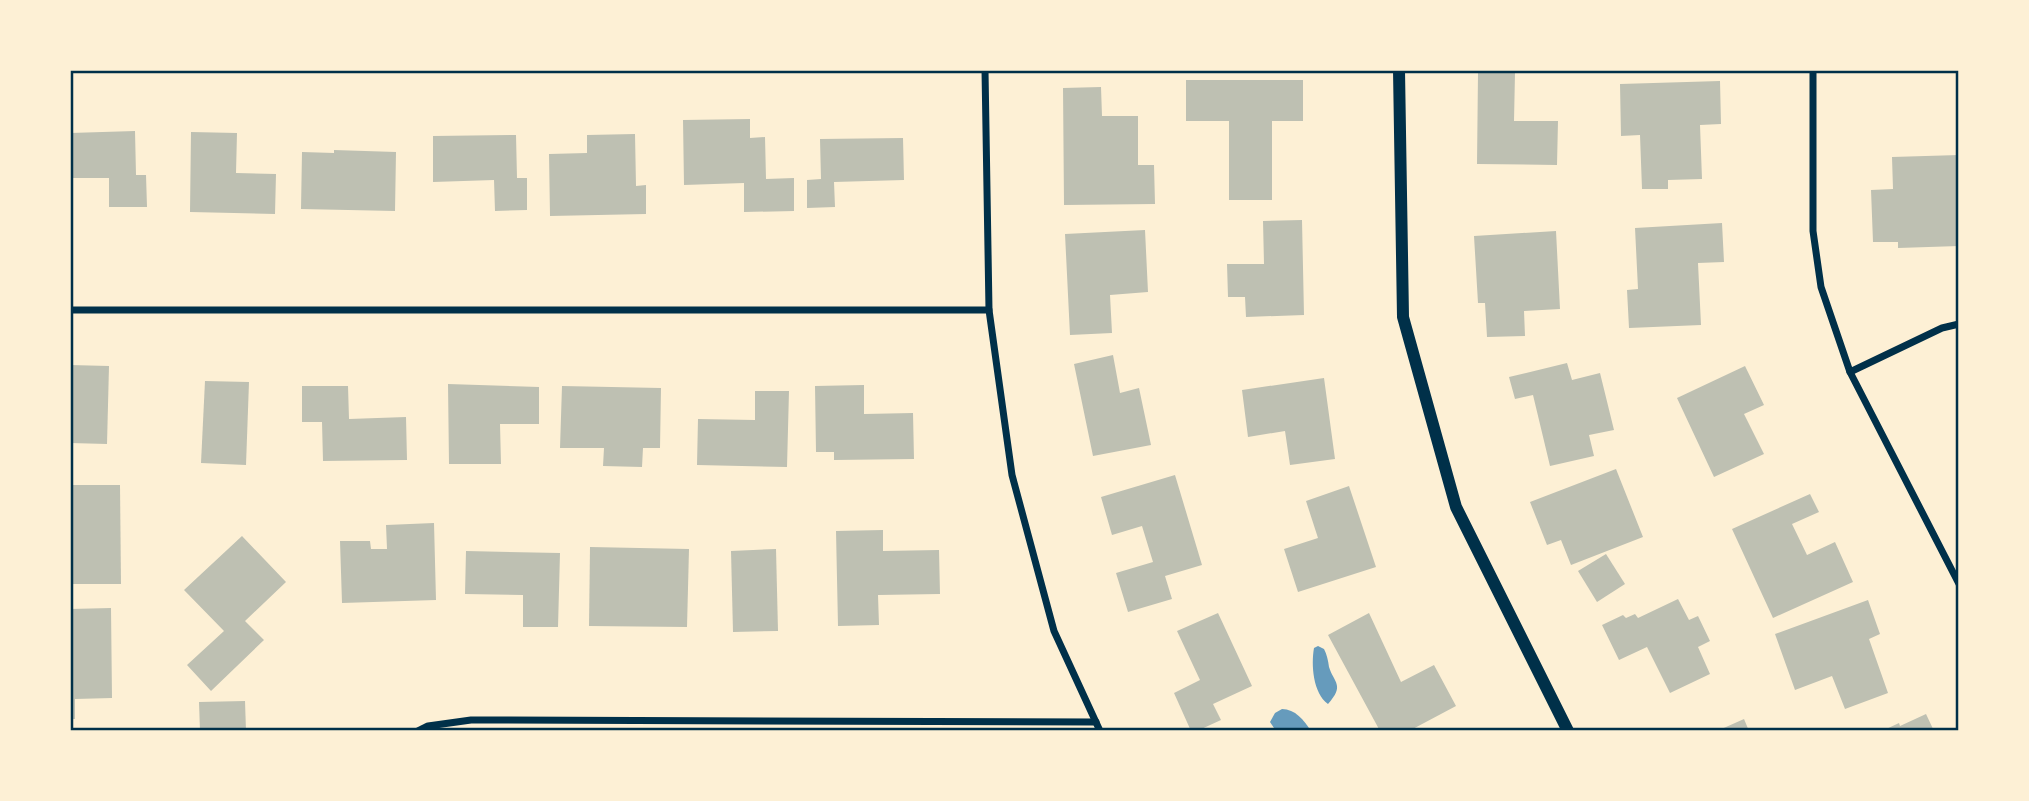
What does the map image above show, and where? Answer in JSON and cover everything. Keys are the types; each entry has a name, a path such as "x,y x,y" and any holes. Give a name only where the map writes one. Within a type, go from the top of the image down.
{"street":[{"path":"985,70 989,310 1012,475 1054,631 1100,731"},
{"path":"1399,70 1403,317 1455,507 1568,731"},
{"path":"1813,70 1813,231 1821,287 1850,372 1959,584"},
{"path":"70,310 989,310"},
{"path":"1850,372 1942,328 1959,324"},
{"path":"418,731 428,726 471,720 1096,722"}],"water":[{"path":"1318,646 1324,649 1337,684 1336,692 1328,704 1319,693 1314,678 1313,655 1314,648"},
{"path":"1282,709 1295,713 1311,731 1276,731 1270,722 1275,713"}],"building":[{"path":"1478,73 1515,73 1514,121 1558,121 1557,165 1477,164"},
{"path":"1186,80 1303,80 1303,121 1272,121 1272,200 1229,200 1229,121 1186,121"},
{"path":"1720,81 1721,124 1700,125 1702,179 1668,180 1668,189 1642,189 1640,135 1621,136 1620,84"},
{"path":"1101,87 1102,116 1138,116 1138,165 1154,165 1155,204 1064,205 1063,88"},
{"path":"750,119 750,138 765,137 766,179 794,178 794,211 744,212 744,183 684,185 683,120"},
{"path":"135,131 136,175 146,175 147,207 109,207 109,178 70,178 70,133"},
{"path":"191,132 237,133 236,173 276,174 275,214 190,212"},
{"path":"635,134 636,186 646,185 646,214 550,216 549,154 587,153 587,135"},
{"path":"516,135 517,178 527,178 527,210 495,211 494,180 433,182 433,136"},
{"path":"903,138 904,180 834,182 835,207 807,208 807,180 821,179 820,139"},
{"path":"334,150 396,152 395,211 301,209 302,152 334,153"},
{"path":"1959,155 1959,246 1898,248 1898,242 1873,242 1871,190 1893,189 1892,157"},
{"path":"1302,220 1304,315 1246,317 1245,297 1228,297 1227,264 1264,264 1263,221"},
{"path":"1722,223 1724,262 1698,263 1701,325 1629,328 1627,290 1638,289 1635,228"},
{"path":"1145,230 1148,292 1110,295 1112,333 1070,335 1065,234"},
{"path":"1556,231 1560,309 1524,311 1525,336 1487,337 1485,303 1478,303 1474,236"},
{"path":"1113,355 1120,393 1139,388 1151,445 1093,456 1074,364"},
{"path":"1567,363 1572,380 1600,373 1614,430 1589,435 1594,456 1550,466 1533,395 1515,399 1509,377"},
{"path":"70,365 109,366 107,444 70,443"},
{"path":"1745,366 1764,405 1744,414 1764,454 1714,477 1677,398"},
{"path":"1324,378 1335,459 1290,465 1285,431 1248,437 1242,390"},
{"path":"205,381 249,382 246,465 201,463"},
{"path":"448,384 539,387 539,424 500,424 501,464 449,464"},
{"path":"864,385 864,414 913,413 914,459 834,460 834,452 816,452 815,386"},
{"path":"302,386 348,386 349,419 406,417 407,460 323,461 322,422 302,422"},
{"path":"562,386 661,388 660,448 643,448 642,467 603,466 604,448 560,448"},
{"path":"755,391 789,391 787,467 697,465 698,419 755,420"},
{"path":"1616,469 1643,537 1571,565 1561,540 1547,545 1530,502"},
{"path":"1175,475 1202,565 1165,576 1172,599 1128,612 1116,573 1153,562 1142,526 1112,535 1101,497"},
{"path":"70,485 120,485 121,584 70,584"},
{"path":"1349,486 1376,567 1298,592 1284,549 1318,538 1306,501"},
{"path":"1810,494 1819,512 1792,524 1807,555 1835,542 1853,582 1773,618 1732,529"},
{"path":"434,523 436,600 342,603 340,541 370,541 371,549 387,549 386,525"},
{"path":"883,530 883,551 939,550 940,594 878,595 879,625 838,626 836,531"},
{"path":"242,536 286,582 245,621 264,640 211,691 187,665 224,631 184,590"},
{"path":"590,547 689,549 687,627 589,626"},
{"path":"776,549 778,631 733,632 731,551"},
{"path":"466,551 560,553 558,627 523,627 523,595 465,594"},
{"path":"1606,554 1625,584 1597,602 1578,571"},
{"path":"1678,599 1689,620 1698,616 1710,641 1698,647 1710,674 1670,693 1647,647 1619,660 1602,625 1623,615 1626,618 1635,614 1638,618"},
{"path":"1868,600 1880,634 1869,639 1888,693 1845,709 1832,676 1795,690 1775,634"},
{"path":"111,608 112,698 75,699 75,719 70,719 70,609"},
{"path":"1218,613 1252,686 1213,704 1221,720 1191,731 1174,693 1200,680 1177,631"},
{"path":"1369,613 1401,682 1434,665 1456,706 1409,731 1380,731 1328,635"},
{"path":"245,701 246,731 200,731 199,702"},
{"path":"1926,714 1934,731 1882,731 1899,723 1900,726"},
{"path":"1744,719 1749,731 1717,731"}]}
